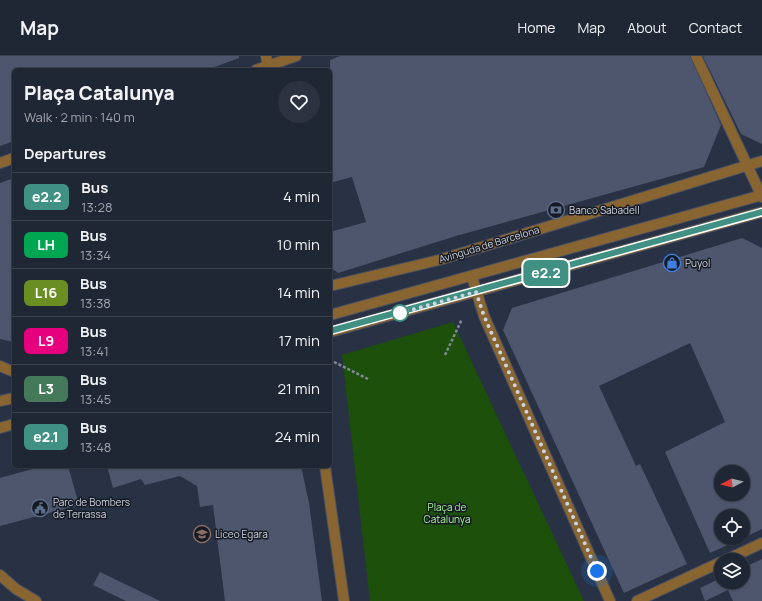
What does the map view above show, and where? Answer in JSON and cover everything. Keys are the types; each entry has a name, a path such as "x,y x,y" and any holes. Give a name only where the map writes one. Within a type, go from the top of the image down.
{"street":[{"path":"266,56 268,68 296,56"},
{"path":"332,314 762,196 696,56"},
{"path":"0,163 12,159"},
{"name":"Avinguda de Barcelona","path":"332,286 439,260 762,161"},
{"path":"332,331 762,212"},
{"path":"472,277 484,316 610,601"},
{"path":"0,366 12,371"},
{"path":"0,401 12,398"},
{"path":"0,427 12,424"},
{"path":"326,468 344,601"},
{"path":"741,553 762,543"},
{"path":"637,601 714,565"},
{"path":"0,575 32,600"},
{"path":"0,587 16,589"}],"path":[{"path":"445,355 462,320"},
{"path":"334,362 368,379"}],"green space":[{"name":"Plaça de Catalunya","path":"453,322 584,601 370,601 342,355"}],"building":[{"path":"0,56 239,56 239,58 212,68 12,68 12,142 0,146"},
{"path":"340,56 690,56 721,125 704,167 456,236 338,273 332,268 332,231 366,222 352,177 332,182 332,68 330,68 330,60"},
{"path":"703,56 762,56 762,144 741,134"},
{"path":"12,179 12,342 0,339 0,183"},
{"path":"742,238 762,248 762,529 750,535 750,509 714,509 714,545 728,545 710,553 665,452 725,422 690,343 599,386 636,466 640,464 687,564 624,593 503,330 512,308"},
{"path":"36,468 69,468 79,505 0,526 0,478"},
{"path":"108,468 301,468 309,503 322,601 225,601 213,505 200,507 197,486 180,476 145,485 141,479 113,488"},
{"path":"762,559 762,601 733,601 728,590 705,601 700,588 714,581 714,589 750,589 750,565"},
{"path":"100,572 160,601 126,601 93,585"}],"bus line":[{"name":"e2.2","path":"332,330 401,313 762,212"}],"place":[{"name":"Banco Sabadell","path":"556,210"},
{"name":"Puyol","path":"672,263"},
{"name":"Parc de Bombers de Terrassa","path":"40,508"},
{"name":"Liceo Egara","path":"202,534"}],"route":[{"path":"400,313 476,292 484,316 597,571"}]}
